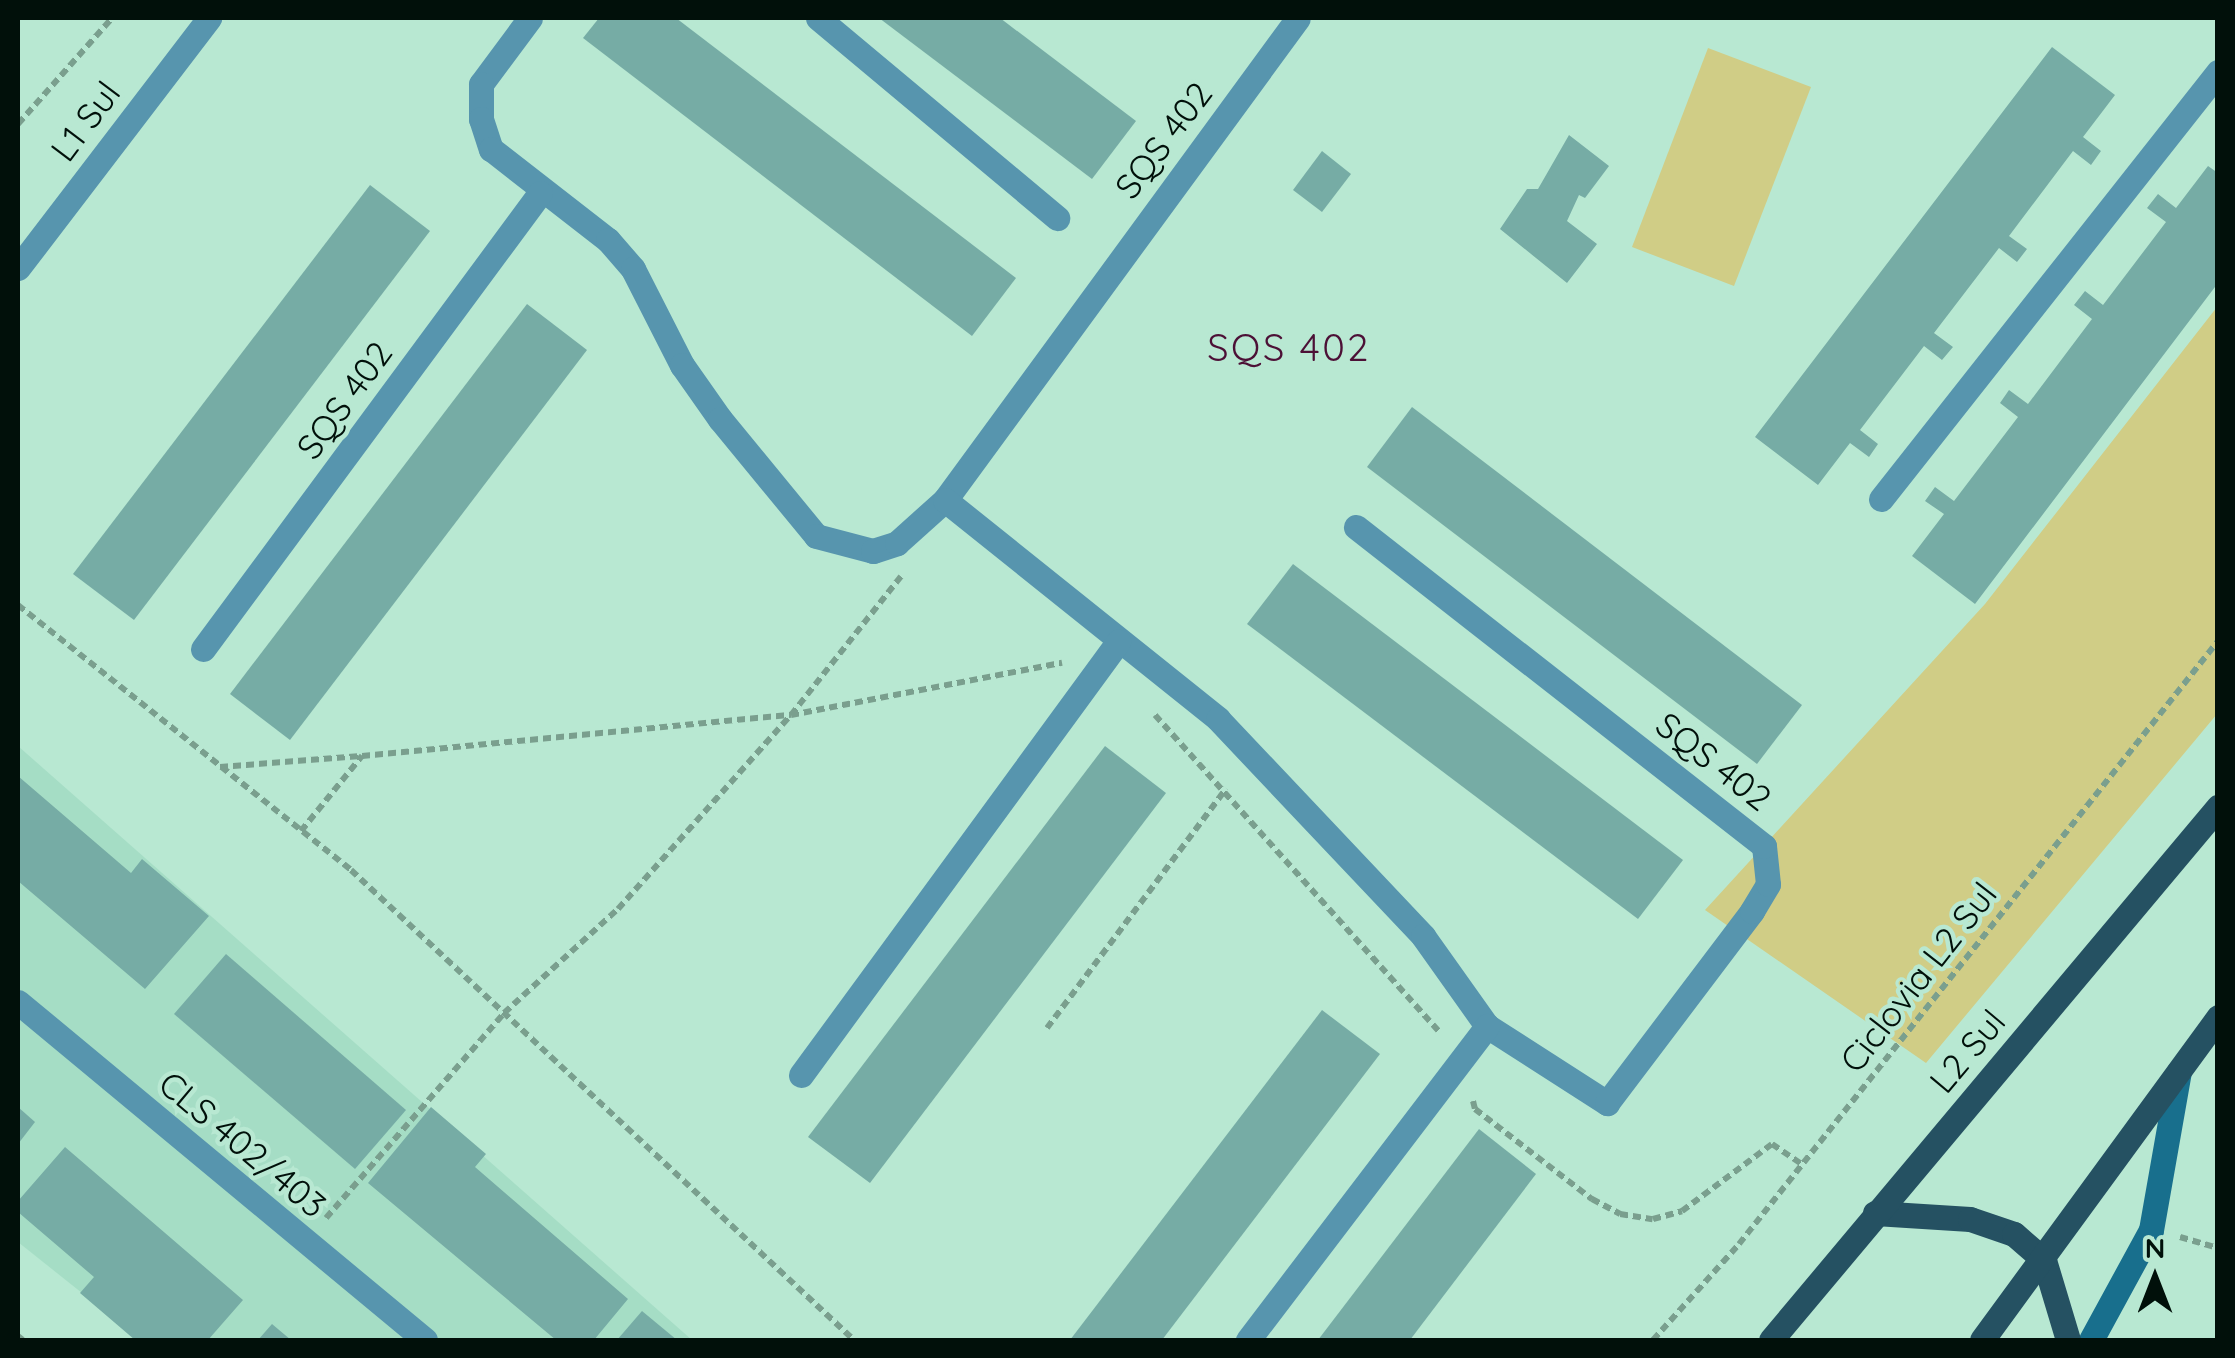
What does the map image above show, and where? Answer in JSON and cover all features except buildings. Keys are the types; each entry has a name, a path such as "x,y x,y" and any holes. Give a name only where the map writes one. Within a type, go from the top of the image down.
{"main road":[{"name":"L2 Sul","path":"1770,1340 2218,807"},
{"path":"1982,1340 2044,1260 2218,1016"},
{"path":"2091,1340 2151,1230 2179,1071"},
{"path":"1875,1213 1970,1219 2014,1234 2044,1260 2068,1340"}],"street":[{"name":"L1 Sul","path":"18,268 208,18"},
{"name":"SQS 402","path":"530,18 481,84 481,119 491,149 540,193 608,240 633,270 682,365 816,536 873,551 896,543 945,500 1298,18"},
{"path":"818,18 1058,218"},
{"path":"1880,499 2218,72"},
{"name":"SQS 402","path":"204,650 540,193"},
{"name":"SQS 402","path":"945,500 1232,734 1423,936 1487,1026 1607,1103 1752,911 1768,884 1764,846 1356,526"},
{"path":"801,1075 1118,642"},
{"name":"CLS 402/403","path":"18,1002 425,1340"},
{"path":"1248,1340 1487,1026"}],"path":[{"path":"18,124 112,18"},
{"path":"306,1242 504,1013 618,909 791,714 906,569"},
{"path":"18,605 301,831 504,1013 854,1340"},
{"name":"Ciclovia L2 Sul","path":"1653,1340 1802,1164 2216,644"},
{"path":"220,768 791,714 1093,657 1102,664"},
{"path":"1152,712 1226,788 1463,1058 1474,1110 1620,1214 1653,1220 1682,1211 1772,1144 1802,1164"},
{"path":"301,831 362,756"},
{"path":"1047,1028 1226,788"}],"shaded area":[{"path":"1708,48 1811,87 1734,286 1632,247"},
{"path":"2217,307 2217,714 1926,1063 1705,910 1985,604"},
{"path":"18,746 692,1340 141,1340 18,1242"}],"district":[{"name":"SQS 402","path":"1289,348"}]}
